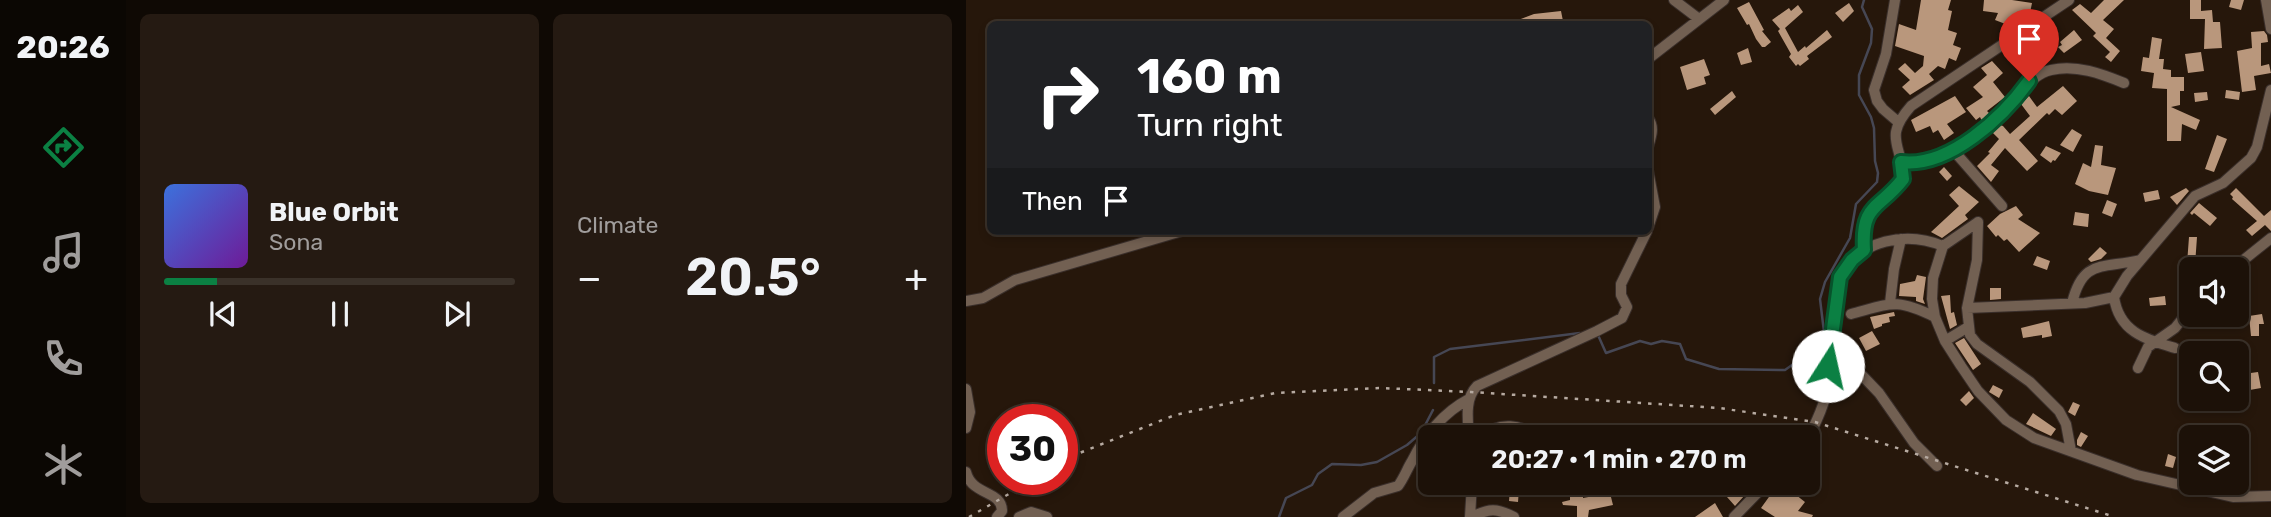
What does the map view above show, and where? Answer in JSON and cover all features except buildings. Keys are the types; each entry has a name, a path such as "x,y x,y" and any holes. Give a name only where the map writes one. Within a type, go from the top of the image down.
{"street":[{"path":"1675,0 1699,19"},
{"path":"1652,56 1724,0"},
{"path":"1895,0 1886,54 1874,90 1883,109 1898,121"},
{"path":"1864,250 1863,223 1868,213 1903,179 1896,144 1898,121 1911,106 2070,0"},
{"path":"2266,0 2271,29"},
{"path":"1901,162 1923,163 1954,151 2004,110 2029,81 2053,69 2078,69 2099,73 2124,83"},
{"path":"1967,308 2071,303 2113,297 2194,197 2223,183 2250,158 2257,147 2271,90"},
{"path":"1954,151 2002,206"},
{"path":"1652,188 1656,207 1652,218"},
{"path":"2071,451 2066,424 2059,411 2030,382 1977,344 1968,327 1967,308 1977,260 1978,222 1943,246 1933,278 1932,299 1944,341 1978,391 2006,420 2034,439 2137,475 2233,497 2271,496"},
{"path":"966,301 983,298 1015,280 1168,235"},
{"path":"1469,425 1469,400 1471,392 1477,386 1622,318 1627,307 1621,295 1621,284 1645,235"},
{"path":"1811,425 1828,387 1828,354 1840,277 1852,260 1864,250 1901,239 1919,238 1943,246"},
{"path":"2247,257 2271,238"},
{"path":"1890,303 1901,239"},
{"path":"2071,303 2078,281 2091,270 2141,260"},
{"path":"2113,297 2116,312 2131,330 2175,348"},
{"path":"1851,314 1890,303 1908,304 1935,317"},
{"path":"2138,368 2143,353 2179,323"},
{"path":"1944,341 1968,327"},
{"path":"1830,347 1857,369 1879,393 1914,443 1937,466"},
{"path":"966,389 970,412 966,428"},
{"path":"1343,517 1374,493 1398,486 1421,444 1445,415 1469,400"},
{"path":"966,472 973,486 979,491 995,496 999,514 1012,517"},
{"path":"1472,495 1471,517 1486,509 1498,509 1514,517"},
{"path":"1734,517 1755,495"},
{"path":"1019,517 1031,512 1047,517"}],"waterway":[{"path":"1598,335 1606,353 1640,341 1651,344 1662,341 1680,344 1686,359 1719,369 1785,370 1816,348 1824,332 1820,299 1825,282 1850,238 1856,204 1877,182 1874,128 1859,95 1859,75 1871,43 1872,29 1862,7 1864,0"},
{"path":"1434,383 1434,357 1450,349 1580,333"},
{"path":"1279,517 1286,498 1312,485 1318,474 1332,464 1361,465 1377,462 1407,445 1421,433 1433,410"}],"railway":[{"path":"1078,454 1175,415 1275,393 1381,388 1471,392 1719,408 1815,422 2115,517"},
{"path":"969,517 1007,495"}],"route":[{"path":"1828,366 1840,277 1852,260 1864,250 1863,223 1868,213 1903,179 1901,162 1923,163 1954,151 2014,101 2029,81"}]}
